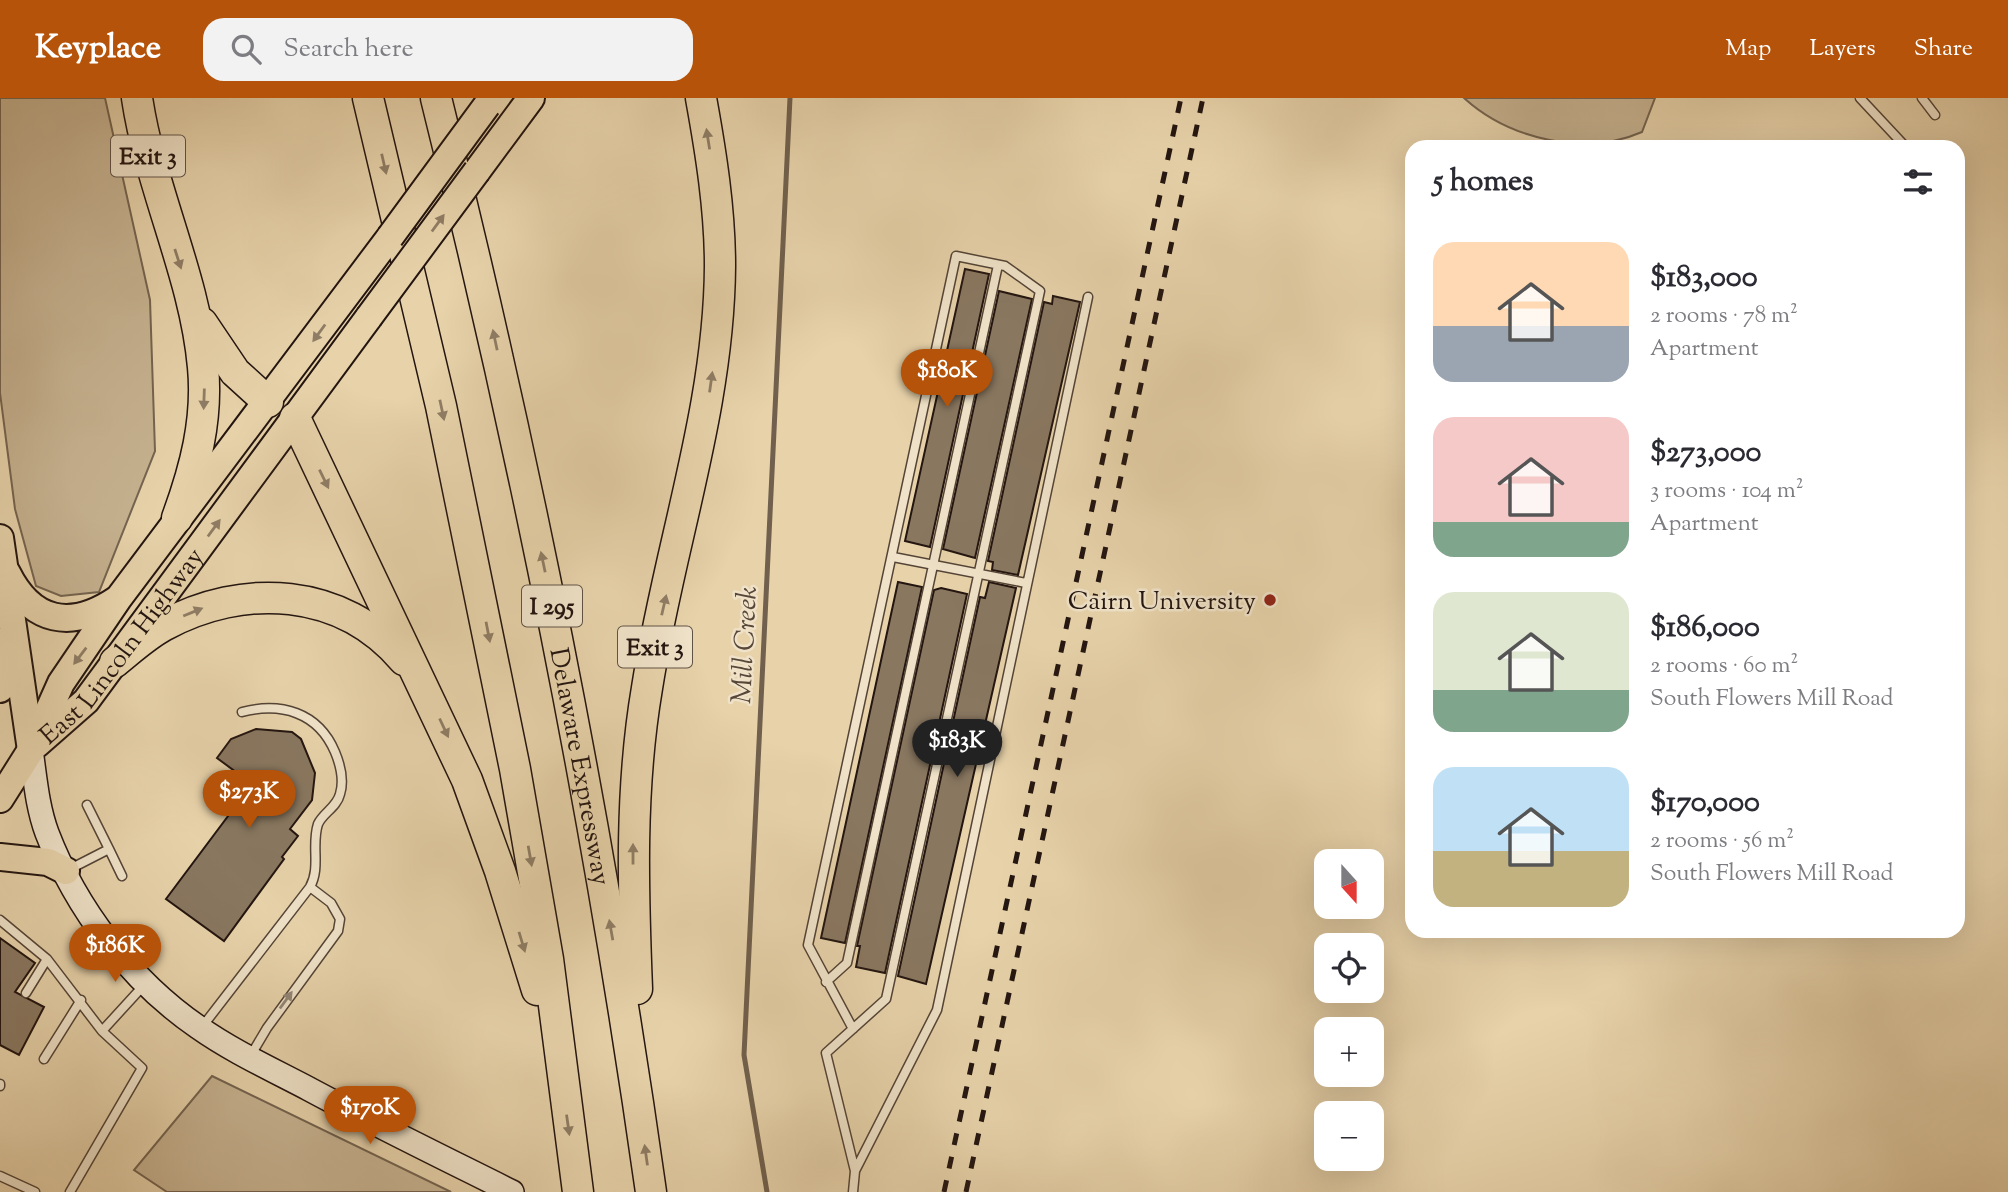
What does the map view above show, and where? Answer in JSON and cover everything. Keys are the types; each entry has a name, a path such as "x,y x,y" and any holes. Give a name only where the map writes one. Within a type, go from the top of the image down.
{"highway":[{"name":"Exit 3","path":"137,98 150,170 194,307"},
{"name":"I 295","path":"368,98 475,566 548,959 559,1062 578,1190"},
{"name":"Delaware Expressway","path":"436,98 484,290 545,570 584,771 651,1192"},
{"name":"Exit 3","path":"641,1118 633,881 637,768 649,674 700,447 718,307 719,227 701,98"},
{"path":"194,307 223,358 247,385 268,402"},
{"path":"177,518 198,457 202,428 204,369 194,307"},
{"path":"295,418 421,680 485,826 559,1062"},
{"path":"115,662 160,628 194,611 232,601 280,596 304,599 348,615 383,639 421,680"}],"main road":[{"name":"East Lincoln Highway","path":"31,750 86,701 531,98"},
{"name":"East Lincoln Highway","path":"31,750 61,683 118,599 177,518 268,402 490,101"},
{"path":"268,402 295,418"},
{"path":"0,538 40,812 65,871 103,933 145,983 200,1029 250,1058 512,1192"},
{"path":"3,571 14,587 35,608 61,619 89,614 118,599"},
{"path":"0,688 10,601"},
{"path":"0,799 31,750"},
{"path":"0,857 48,862 65,871"}],"lane":[{"path":"1860,98 1899,140"},
{"path":"1922,98 1935,116"},
{"path":"853,1029 808,945 956,256 998,265 1024,277 1040,291 976,572 886,999 853,1029 826,1053 855,1171 853,1192"},
{"path":"826,982 847,963 998,265"},
{"path":"855,1171 936,1010 1088,297"},
{"path":"893,558 1026,583"},
{"path":"200,1029 310,887 315,878 318,824 341,793 339,762 325,734 304,716 276,707 242,712"},
{"path":"87,805 122,876"},
{"path":"65,871 109,849"},
{"path":"250,1058 267,1028 338,931 340,919 331,903 310,887"},
{"path":"0,920 47,959 81,1000 102,1031 142,1068 70,1192"},
{"path":"26,993 47,959"},
{"path":"102,1031 145,983"},
{"path":"44,1059 81,1000"},
{"path":"0,1176 35,1192"}],"shaded area":[{"path":"0,98 105,98 150,300 155,451 99,592 61,596 36,586 15,509 0,393"},
{"path":"1464,98 1655,98 1642,132 1614,140 1548,140 1503,124"},
{"path":"212,1076 451,1192 167,1192 134,1170"}],"building":[{"path":"965,269 989,274 930,547 905,541"},
{"path":"999,291 1032,299 975,558 943,549"},
{"path":"1053,296 1080,302 1018,575 992,570 993,562 988,561 1044,302 1052,304"},
{"path":"898,582 922,587 845,943 821,938"},
{"path":"989,582 1016,588 926,984 898,976 980,597 985,598"},
{"path":"941,588 967,594 885,973 856,967 860,946 857,946 934,590"},
{"path":"256,729 292,732 301,739 315,773 312,800 290,829 298,836 282,857 284,859 224,941 166,899 252,784 217,758 231,739"},
{"path":"0,938 35,963 15,992 44,1007 19,1055 0,1045"}],"waterway":[{"name":"Mill Creek","path":"767,1192 744,1055 790,98"}],"railway":[{"path":"944,1192 1181,98"},
{"path":"966,1192 1203,98"}],"place":[{"name":"Cairn University","path":"1270,600"}]}
